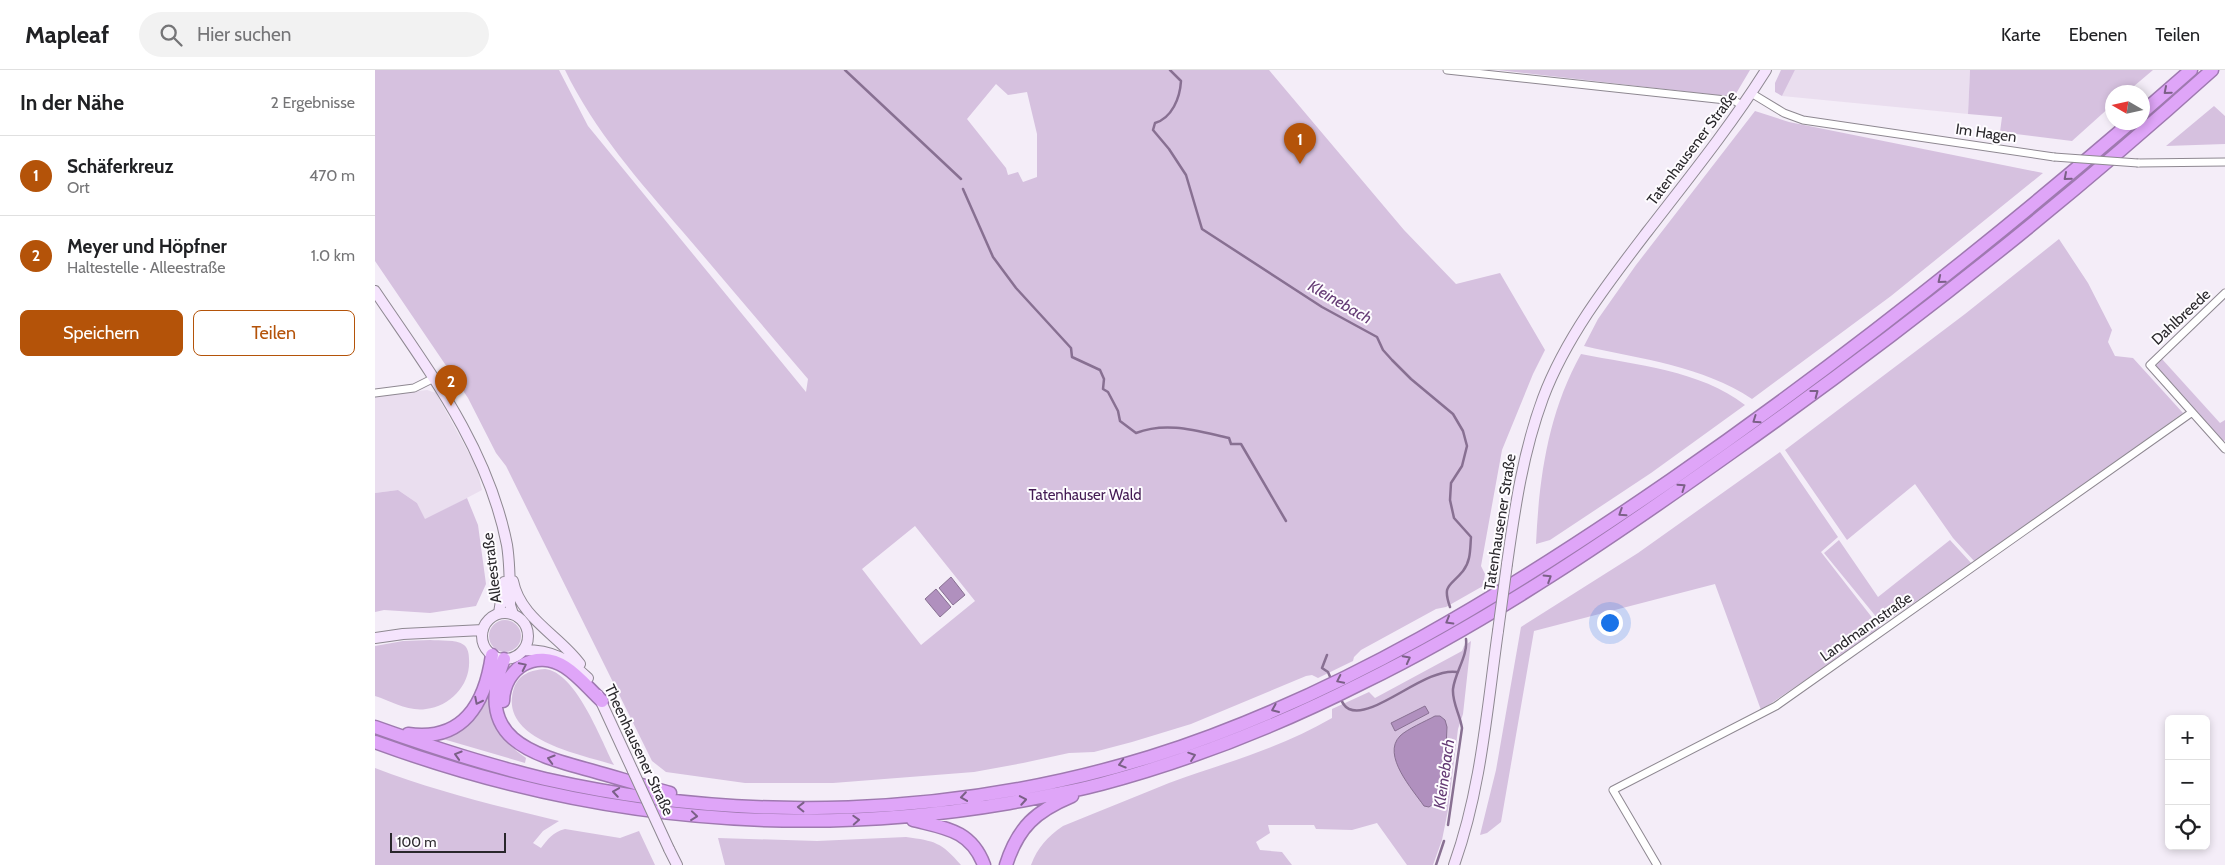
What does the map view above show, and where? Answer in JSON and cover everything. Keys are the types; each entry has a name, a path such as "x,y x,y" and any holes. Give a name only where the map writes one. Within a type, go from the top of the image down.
{"highway":[{"path":"2150,106 2191,70"},
{"path":"381,729 486,764 545,779 613,792 716,805 806,808 875,806 937,801 1015,789 1088,774 1150,756 1323,695 1364,683 1489,614 1571,564 1779,419 1941,296 2011,240 2212,70"},
{"path":"1006,865 1018,836 1031,820 1045,808 1095,786 1195,755 1323,695 1359,670 1491,597 1630,508 1699,460 1932,288 2026,212 2122,130"},
{"path":"381,729 413,734 432,734 448,730 464,721 478,703 491,668 498,657"},
{"path":"498,657 496,708 504,728 525,748 546,758 716,805"},
{"path":"515,739 503,707 503,690 511,673 526,663 549,660 564,666 602,701"},
{"path":"375,742 491,778 554,794 645,810 701,817 775,822 833,822 905,818 956,812 1095,786"},
{"path":"905,818 947,828 961,834 973,844 984,865"}],"street":[{"path":"1447,70 1735,101 1743,106"},
{"name":"Tatenhausener Straße","path":"1454,865 1464,838 1477,783 1517,495 1529,440 1544,396 1570,344 1603,290 1743,106 1766,70"},
{"name":"Im Hagen","path":"1751,93 1784,113 1803,120 2053,157 2138,163 2225,162"},
{"name":"Alleestraße","path":"375,291 434,378 483,466 507,546 513,614"},
{"name":"Dahlbreede","path":"2225,293 2150,365 2225,449"},
{"path":"375,393 415,388 434,378"},
{"name":"Landmannstraße","path":"1657,865 1613,790 1776,706 2191,413"},
{"name":"Alleestraße","path":"499,614 505,578 500,518"},
{"path":"507,546 514,585 520,599 532,616 574,657 590,680"},
{"path":"499,614 513,614 525,623 528,637 524,650 512,658 498,657 486,649 483,641 483,630 486,622 499,614"},
{"path":"375,638 428,632 483,630"},
{"path":"428,632 483,641"},
{"name":"Theenhausener Straße","path":"528,637 570,662 590,680 602,701 677,865"},
{"name":"Theenhausener Straße","path":"524,650 535,650 562,658"}],"shaded area":[{"path":"1795,70 1970,70 1968,114 1782,96"},
{"path":"427,390 436,393 477,468 482,490 425,520 417,503 398,490 375,493 375,397"}],"green space":[{"name":"Tatenhauser Wald","path":"375,70 559,70 588,126 806,392 808,379 618,154 589,113 565,70 1269,70 1404,230 1456,284 1500,273 1545,350 1533,374 1502,450 1481,566 1485,574 1483,586 1361,650 1354,657 1353,661 1318,678 1312,675 1306,676 1191,724 1094,752 1069,753 974,772 833,783 745,783 666,772 652,761 506,466 496,453 468,398 375,261","holes":["996,84 1008,95 1027,92 1037,134 1037,177 1023,182 1018,172 1008,175 1006,168 967,119","915,526 975,601 921,645 862,569"]},
{"path":"1498,70 1750,70 1734,97"},
{"path":"1781,70 1795,70 1782,96 1775,92 1775,83"},
{"path":"1970,70 2153,70 2135,85 2105,85 2105,111 2072,141 2000,132 2002,117 1968,114"},
{"path":"2214,106 2225,116 2225,144 2166,146"},
{"path":"1755,111 1789,122 2043,173 1891,296 1752,399 1733,388 1692,371 1584,346 1598,319 1636,265"},
{"path":"2059,239 2088,283 2112,330 2108,342 2115,356 2133,358 2183,413 1975,562 1953,538 1915,484 1847,540 1785,450 1965,314"},
{"path":"1581,354 1667,370 1688,376 1727,393 1745,405 1651,473 1550,540 1536,544 1537,519 1547,446 1560,399"},
{"path":"2162,359 2220,423 2225,420 2225,440 2223,442 2156,366"},
{"path":"1780,452 1838,537 1821,552 1881,629 1761,710 1715,584 1534,631 1501,822 1487,833 1480,835 1496,770 1521,627 1638,553"},
{"path":"398,490 417,503 425,519 467,498 478,525 486,584 476,606 430,613 384,610 375,612 375,493"},
{"path":"1839,540 1878,597 1950,540 1972,564 1882,624 1824,553"},
{"path":"505,620 511,621 516,625 520,630 520,642 516,647 511,651 505,652 499,651 494,647 490,642 489,636 490,630 494,625 499,621"},
{"path":"430,640 461,643 468,651 469,668 467,677 458,692 444,703 420,710 407,708 375,696 375,646 403,641"},
{"path":"1471,641 1463,714 1458,729 1448,810 1442,840 1433,865 1407,865 1377,823 1352,830 1316,829 1314,825 1268,825 1270,833 1256,842 1260,850 1282,852 1292,865 1031,865 1044,843 1063,826 1169,783 1252,754 1313,729 1332,718 1332,709 1369,692 1375,698 1462,651 1464,646"},
{"path":"545,669 556,673 577,694 595,724 614,765 563,750 545,742 529,732 518,720 512,706 516,683 526,674 535,670"},
{"path":"490,686 497,718 504,736 516,751 526,758 525,763 443,739 468,726 484,704"},
{"path":"375,768 443,791 559,821 543,831 533,843 541,848 554,834 565,829 620,838 639,831 655,865 375,865"},
{"path":"906,837 937,844 948,851 961,865 725,865 718,838 817,841"}],"water":[{"path":"951,577 965,595 953,605 939,588"},
{"path":"936,589 951,607 940,617 925,599"},
{"path":"1425,706 1429,713 1395,731 1391,723"},
{"path":"1435,716 1440,716 1445,720 1447,727 1444,792 1443,797 1429,807 1424,806 1407,782 1396,762 1394,753 1395,744 1403,733"}],"waterway":[{"path":"845,70 961,179"},
{"name":"Kleinebach","path":"1170,70 1181,81 1179,94 1170,112 1166,117 1155,123 1153,130 1169,149 1186,175 1202,229 1322,307 1377,337 1383,350 1392,360 1411,379 1453,414 1463,431 1467,446 1462,466 1451,483 1450,500 1454,518 1471,537 1469,559 1466,567 1447,590 1450,607"},
{"path":"963,189 993,257 1016,288 1071,348 1072,357 1100,370 1104,379 1103,389 1108,392 1118,411 1120,421 1136,433 1148,429 1182,428 1229,438 1231,444 1241,444 1286,521"},
{"name":"Kleinebach","path":"1448,825 1462,728 1453,689 1465,652 1466,639"},
{"path":"1327,655 1322,668 1328,672 1331,679"},
{"path":"1340,697 1347,708 1360,710 1386,701 1430,677 1457,672"},
{"name":"Kleinebach","path":"1436,865 1444,841"}],"place":[{"name":"Schäferkreuz","path":"1300,164"},
{"name":"Meyer und Höpfner","path":"451,406"}]}
